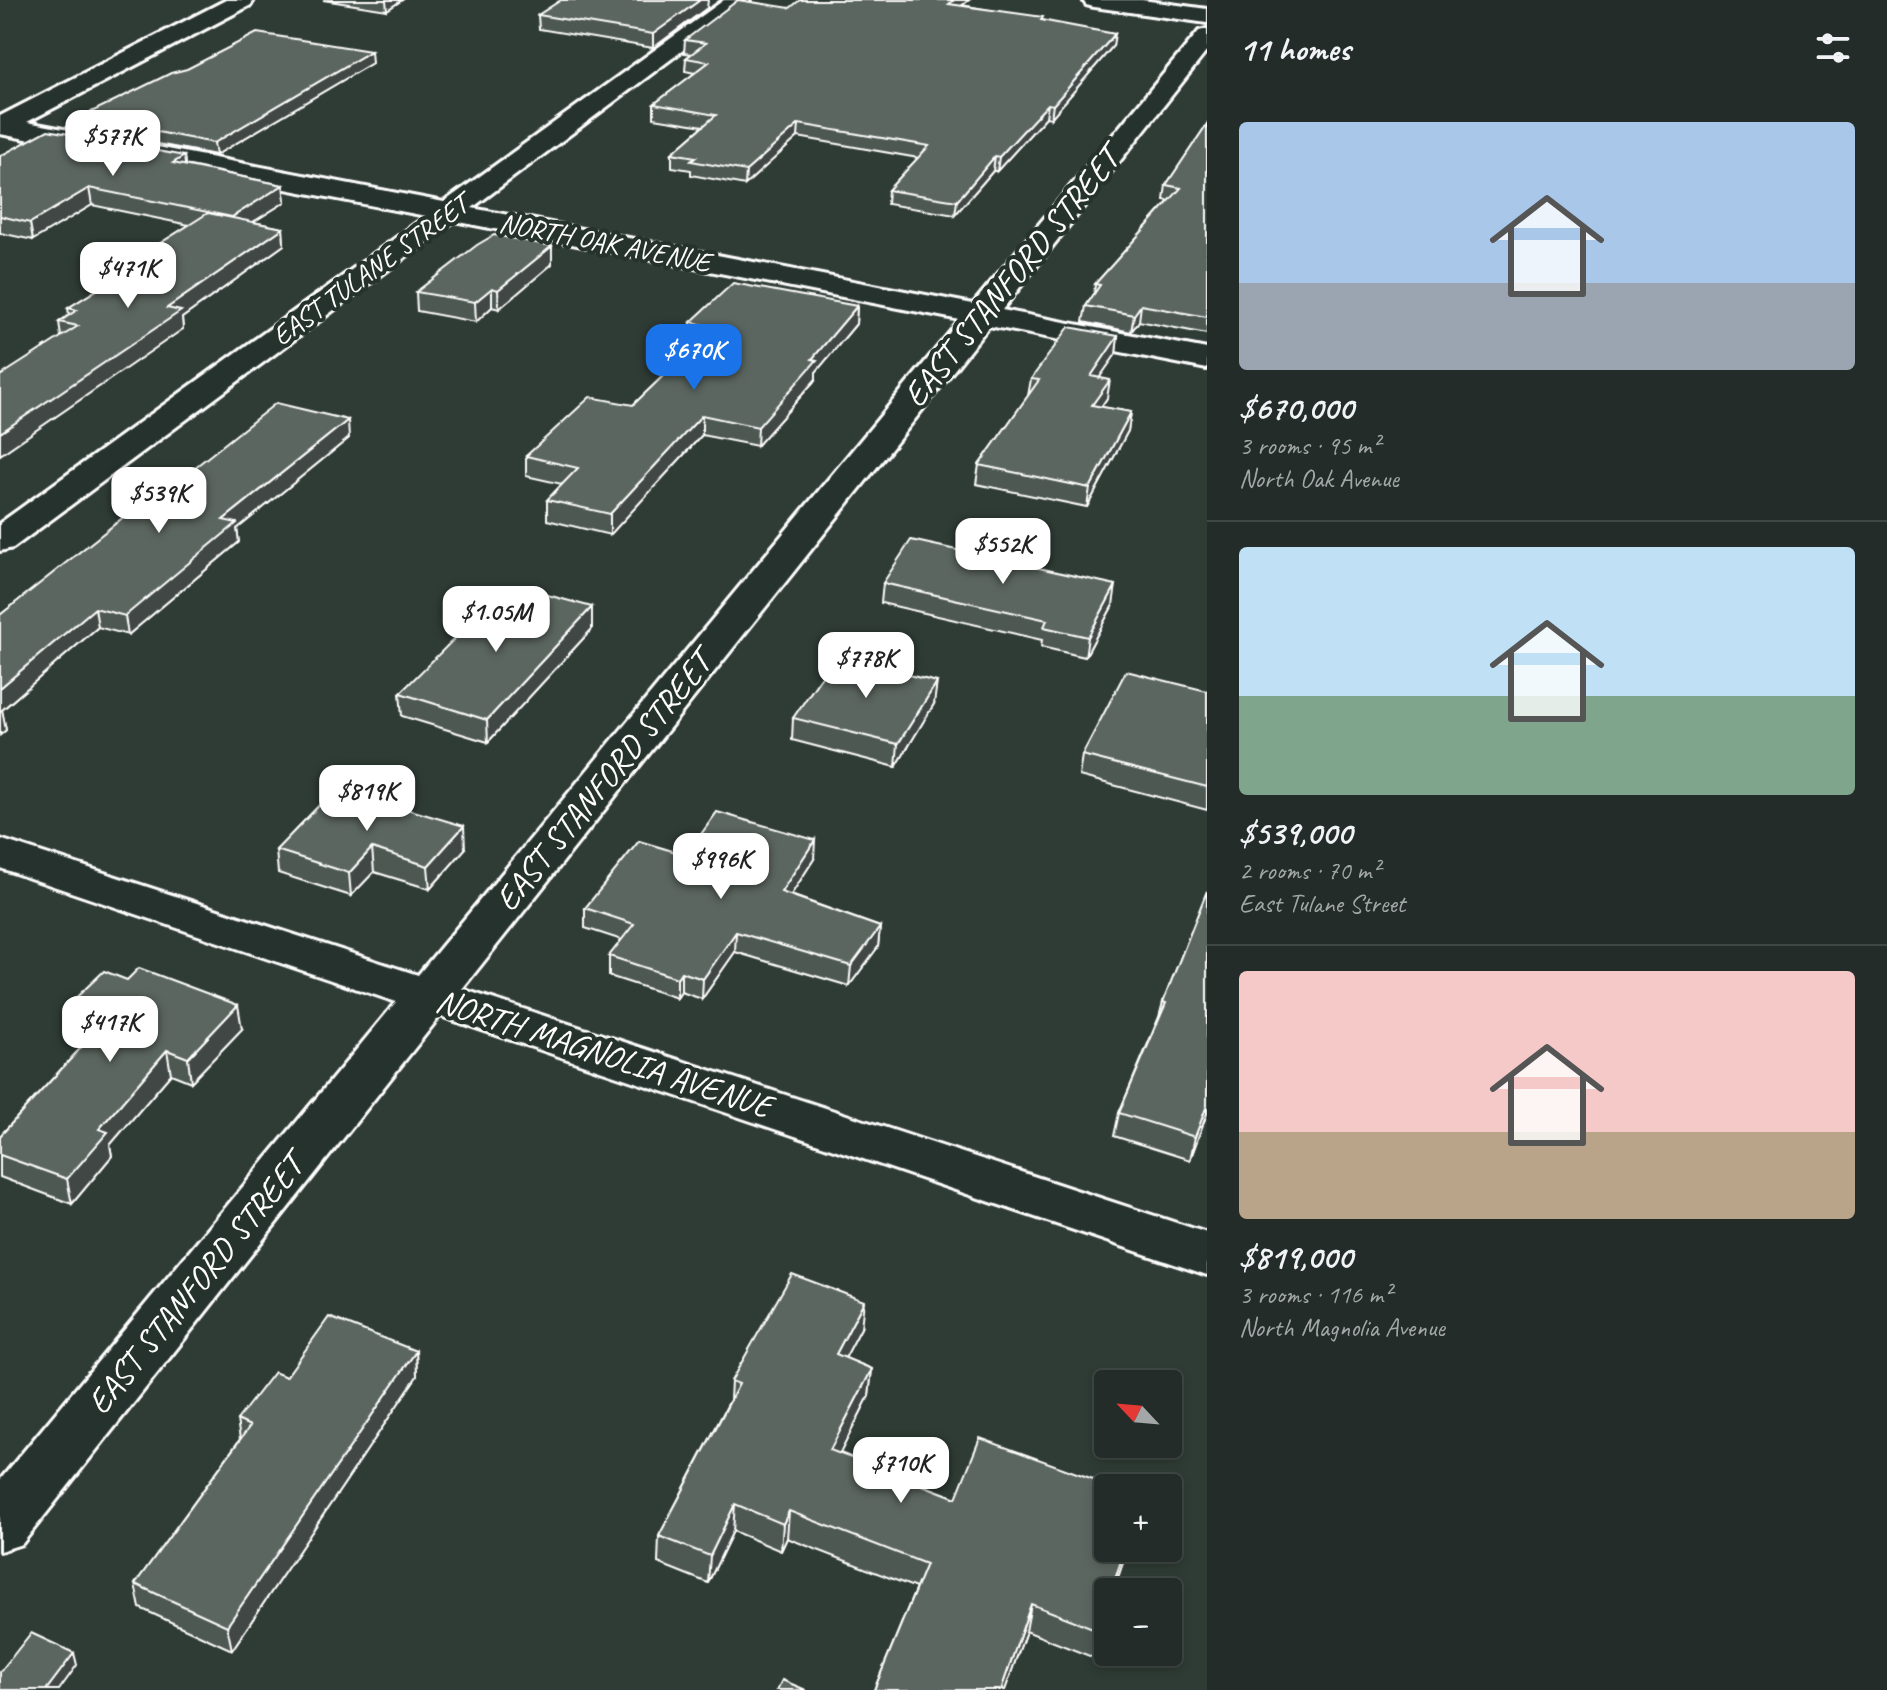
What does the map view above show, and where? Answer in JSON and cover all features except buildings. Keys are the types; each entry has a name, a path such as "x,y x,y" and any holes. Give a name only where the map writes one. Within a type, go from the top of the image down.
{"street":[{"path":"2,126 243,0"},
{"name":"EAST TULANE STREET","path":"0,540 739,0"},
{"path":"1094,0 1207,16"},
{"name":"EAST STANFORD STREET","path":"0,1525 1207,36"},
{"name":"NORTH OAK AVENUE","path":"2,126 1207,359"},
{"name":"NORTH MAGNOLIA AVENUE","path":"0,853 1207,1254"}]}
